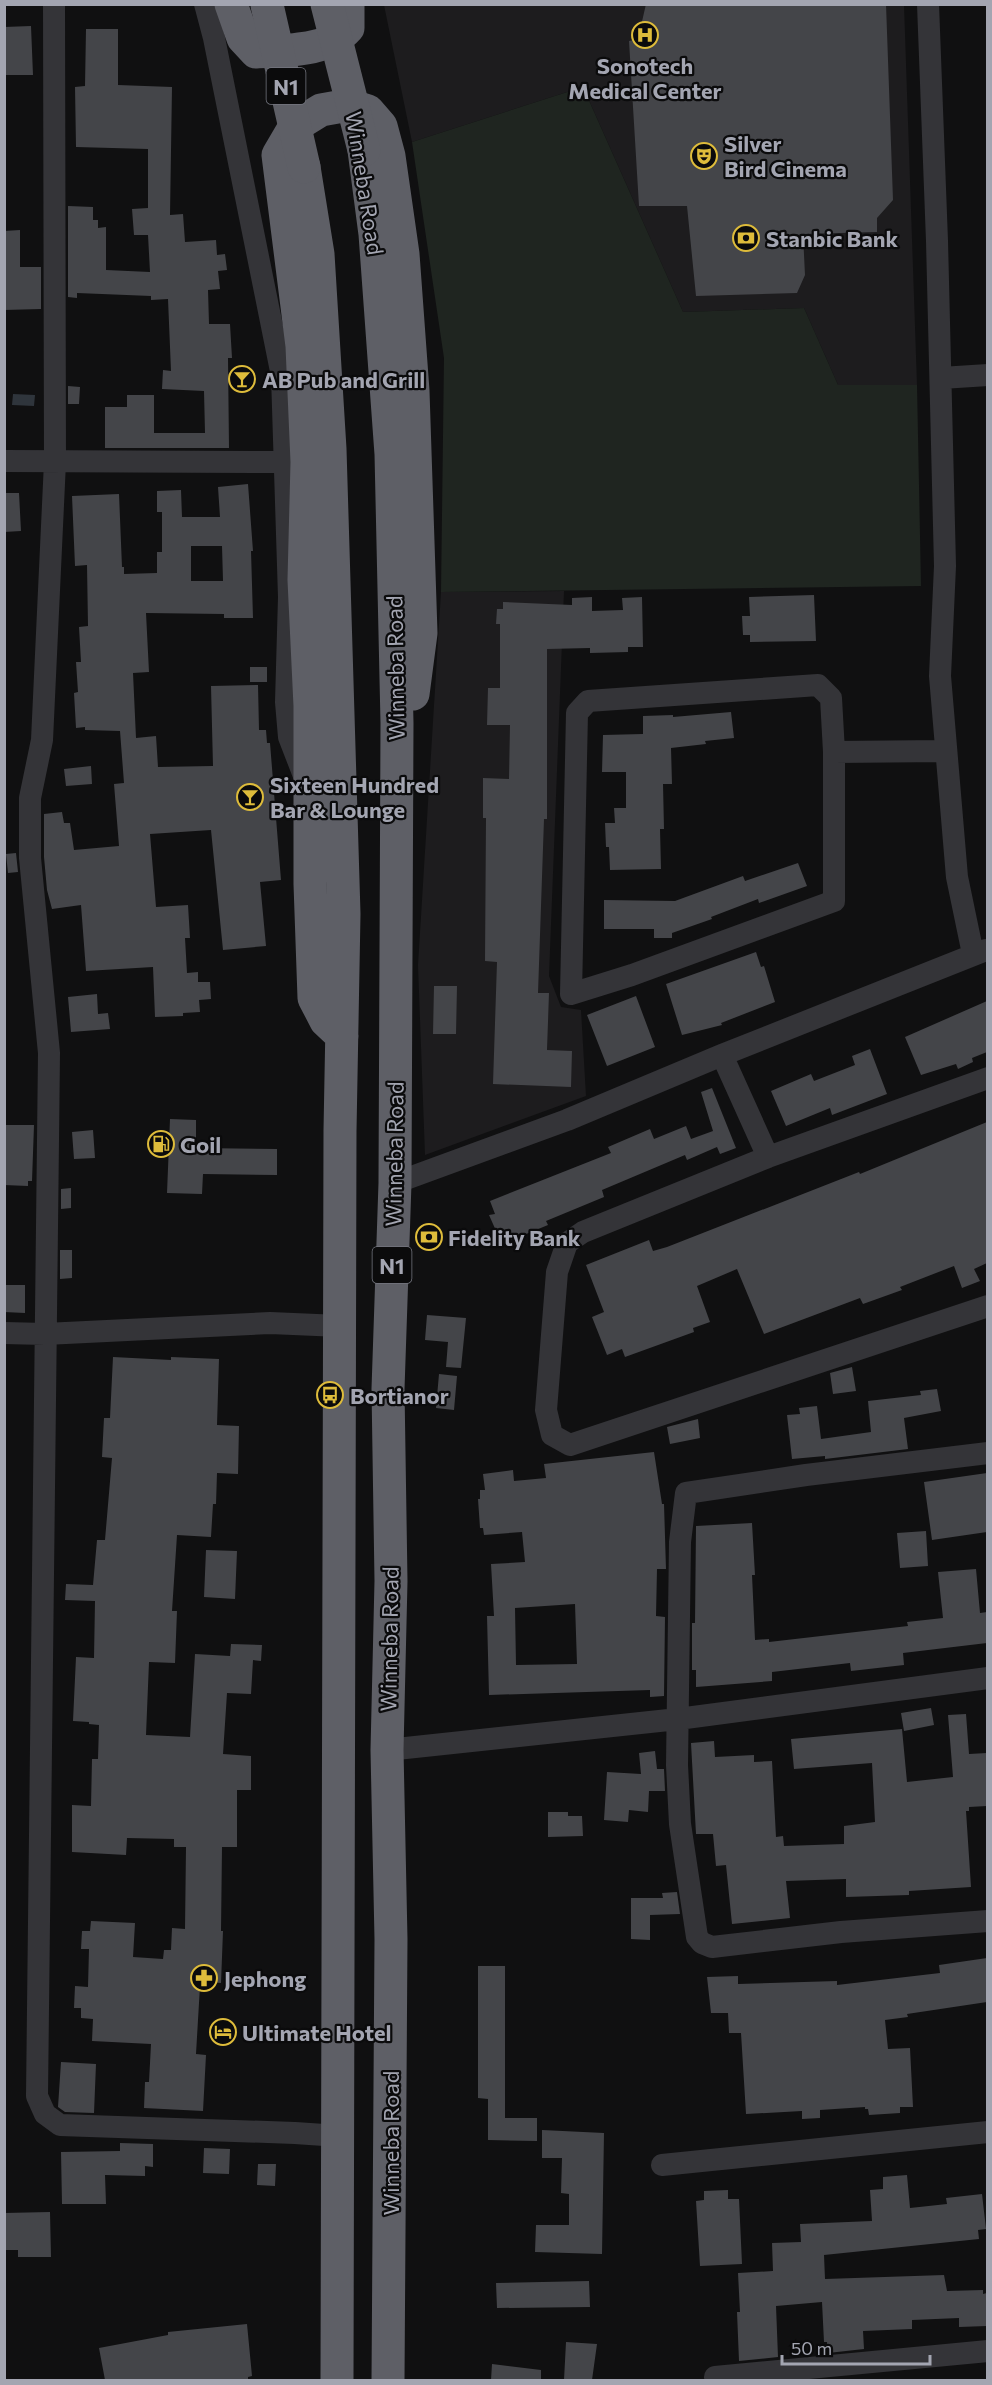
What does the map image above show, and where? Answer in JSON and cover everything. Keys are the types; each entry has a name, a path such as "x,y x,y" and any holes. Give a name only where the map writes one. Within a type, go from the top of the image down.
{"highway":[{"path":"231,4 243,38 256,52 304,48 341,36 348,28 348,4"},
{"name":"Winneba Road","path":"327,4 364,150 375,234 391,454 397,723 395,1183 388,1389 391,1581 387,1750 390,1835 388,2380"},
{"name":"N1","path":"267,5 304,167 318,254 330,449 344,915 340,1326 337,2380"},
{"path":"342,1036 326,1021 314,998 309,789 310,706 304,580 307,462 302,346 278,155 295,126 321,110 350,105 368,111 381,126 389,156 403,254 413,391 421,633 396,831"},
{"path":"339,2085 345,2111 350,2122 359,2132 372,2135 390,2134"}],"street":[{"path":"54,4 55,462 42,740 30,798 30,858 49,1053 37,2096 45,2114 60,2125 339,2136"},
{"path":"206,4 282,376 289,597 286,702 289,737 309,789"},
{"path":"395,1183 567,1120 722,1055 980,952 957,877 940,676 945,566 941,378 927,4"},
{"path":"941,378 987,375"},
{"path":"4,461 284,462"},
{"path":"818,686 831,698 834,752 834,901 632,975 571,994 577,713 588,701 818,686"},
{"path":"834,752 945,751"},
{"path":"722,1055 768,1157"},
{"path":"987,1078 768,1157 583,1232 567,1243 557,1272 546,1410 552,1435 570,1445 987,1306"},
{"path":"4,1333 45,1334 270,1323 340,1326"},
{"path":"987,1453 806,1475 687,1493 681,1542 677,1765 680,1824 698,1937 702,1943 712,1947 841,1932 987,1921"},
{"path":"387,1750 678,1719 987,1678"},
{"path":"662,2165 987,2132"},
{"path":"715,2377 987,2351"}],"shaded area":[{"path":"384,5 904,5 917,385 838,385 804,308 683,312 583,87 412,142"},
{"path":"583,87 683,312 804,308 838,385 917,385 921,586 441,592 444,358 412,142"},
{"path":"13,394 35,395 34,406 12,405"},
{"path":"564,591 549,976 561,1007 581,1010 586,1096 425,1155 418,965 441,592"}],"building":[{"path":"646,4 886,4 893,200 877,218 877,232 803,234 805,275 797,293 696,296 687,206 639,206 629,41 638,39"},
{"path":"31,26 33,75 4,75 4,27"},
{"path":"86,29 118,29 118,85 172,87 170,215 183,214 185,242 216,240 217,255 225,254 227,270 218,271 220,289 208,290 209,324 230,324 232,358 228,358 229,448 105,448 105,407 127,407 127,395 154,395 154,433 205,433 204,391 162,389 163,370 171,371 168,299 151,300 151,296 77,293 77,298 68,297 68,206 93,207 93,220 98,220 98,228 106,227 106,270 150,272 148,235 134,235 132,209 148,208 148,149 76,147 75,87 85,86"},
{"path":"20,230 20,267 41,267 41,309 4,310 4,231"},
{"path":"68,386 80,387 79,404 68,404"},
{"path":"248,484 253,551 251,551 253,618 224,618 224,614 146,613 149,672 133,673 136,738 156,736 158,767 213,766 211,686 258,685 259,730 266,730 267,743 270,743 281,880 260,882 266,946 223,950 211,830 150,834 156,907 188,905 190,938 185,938 187,973 198,972 198,982 210,982 211,999 199,1000 200,1012 183,1013 183,1016 155,1017 153,967 86,971 81,905 52,909 47,890 44,814 62,812 64,823 70,823 74,850 119,846 114,784 124,783 120,731 76,728 74,693 78,692 76,662 81,662 79,627 88,626 87,565 75,566 72,496 119,494 124,574 157,573 157,552 162,552 162,512 157,512 157,491 181,490 182,517 220,517 218,487","holes":["191,546 222,546 223,581 191,581"]},
{"path":"4,493 19,493 21,531 4,532"},
{"path":"814,595 816,641 750,642 750,635 743,635 742,616 750,616 749,597"},
{"path":"592,597 592,611 623,610 622,598 642,597 643,647 628,647 628,652 590,653 590,648 547,649 547,819 544,819 538,993 549,993 547,1050 572,1051 571,1087 493,1084 497,962 485,961 486,818 483,818 483,778 509,779 510,725 487,725 488,688 500,688 500,624 496,624 497,609 503,609 503,602 572,605 572,598"},
{"path":"250,667 267,667 267,682 250,682"},
{"path":"731,712 734,738 671,748 672,784 663,784 664,829 660,829 661,869 610,870 605,823 615,823 614,808 626,808 626,772 602,772 603,735 643,734 643,716 673,715 673,717"},
{"path":"91,766 92,784 66,786 64,769"},
{"path":"16,853 18,872 8,873 6,854"},
{"path":"798,863 807,886 759,903 758,899 711,917 712,919 672,933 672,938 654,938 654,929 604,929 604,900 675,901 743,876 745,881"},
{"path":"756,952 761,967 764,966 775,1002 721,1023 722,1025 682,1035 666,984"},
{"path":"434,986 457,986 456,1034 433,1034"},
{"path":"97,994 98,1014 108,1013 110,1029 71,1032 68,997"},
{"path":"636,996 655,1047 607,1066 587,1015"},
{"path":"987,1001 987,1052 972,1058 973,1062 958,1069 956,1064 921,1075 905,1037"},
{"path":"870,1049 887,1094 832,1115 830,1108 786,1126 771,1091 811,1074 814,1081 855,1065 852,1056"},
{"path":"712,1088 736,1148 720,1154 717,1147 687,1160 685,1155 602,1190 604,1197 546,1221 548,1225 507,1242 502,1231 497,1233 489,1215 495,1214 490,1201 611,1153 608,1147 650,1129 654,1139 686,1126 691,1139 713,1131 701,1092"},
{"path":"170,1119 196,1120 196,1148 277,1149 277,1175 203,1174 202,1194 167,1193"},
{"path":"987,1122 987,1263 974,1269 980,1281 962,1288 954,1266 900,1287 902,1290 863,1304 860,1298 764,1334 737,1269 697,1286 710,1322 693,1328 694,1332 625,1357 622,1349 607,1355 592,1317 604,1312 586,1265 649,1240 653,1251 667,1247 859,1172 860,1174"},
{"path":"4,1125 34,1125 32,1181 28,1181 28,1186 4,1185"},
{"path":"93,1130 95,1158 74,1159 72,1132"},
{"path":"71,1188 71,1208 61,1209 61,1189"},
{"path":"60,1250 72,1250 72,1278 60,1279"},
{"path":"4,1285 25,1285 25,1313 4,1312"},
{"path":"427,1315 466,1318 461,1368 446,1367 448,1342 425,1340"},
{"path":"113,1357 171,1360 171,1357 219,1359 217,1425 239,1426 238,1474 217,1473 216,1504 213,1504 211,1537 177,1535 172,1611 177,1611 175,1663 149,1662 146,1735 190,1737 195,1654 230,1656 231,1644 262,1645 261,1661 253,1660 251,1694 227,1693 223,1754 251,1756 251,1790 237,1790 237,1847 222,1847 221,1983 208,1982 208,1986 200,1986 196,2054 206,2055 203,2111 144,2108 145,2082 149,2082 151,2044 92,2041 93,2019 81,2018 81,2008 74,2008 75,1986 88,1987 89,1949 81,1949 82,1931 90,1931 91,1921 135,1923 133,1957 163,1959 164,1950 171,1950 172,1928 185,1929 186,1847 174,1847 174,1839 127,1838 126,1855 72,1852 72,1805 91,1806 92,1759 98,1759 99,1725 73,1721 76,1657 94,1658 95,1601 65,1600 66,1584 93,1585 97,1540 105,1540 112,1458 102,1457 104,1418 110,1418"},
{"path":"852,1367 856,1391 833,1394 830,1373"},
{"path":"439,1374 457,1376 454,1410 436,1408"},
{"path":"937,1389 941,1411 904,1418 908,1449 825,1459 825,1456 792,1459 787,1415 800,1414 799,1408 817,1406 821,1439 871,1432 868,1401 921,1395 920,1391"},
{"path":"698,1419 700,1438 670,1444 667,1427"},
{"path":"654,1452 662,1504 664,1504 666,1569 657,1569 656,1616 665,1617 664,1696 650,1697 650,1690 489,1695 487,1616 494,1616 491,1564 525,1562 522,1532 484,1535 483,1528 480,1528 478,1499 480,1499 480,1490 485,1490 483,1474 513,1470 514,1481 546,1478 544,1464","holes":["575,1604 577,1664 516,1665 515,1608"]},
{"path":"987,1473 987,1532 932,1540 924,1482"},
{"path":"752,1523 755,1640 769,1639 769,1642 908,1626 907,1622 943,1618 938,1572 976,1569 980,1613 987,1612 987,1643 903,1653 904,1665 851,1671 850,1663 772,1672 772,1681 696,1687 696,1670 692,1670 692,1623 695,1623 696,1526"},
{"path":"926,1531 928,1566 900,1568 897,1533"},
{"path":"206,1550 237,1551 235,1599 204,1597"},
{"path":"931,1708 934,1725 904,1731 901,1713"},
{"path":"966,1714 969,1754 987,1753 987,1806 969,1807 969,1811 966,1811 971,1887 909,1891 909,1895 846,1897 846,1879 786,1881 790,1918 732,1924 726,1865 716,1866 713,1834 696,1834 691,1743 714,1741 715,1757 754,1755 754,1762 772,1761 776,1837 783,1836 784,1846 844,1844 844,1826 875,1822 872,1763 794,1769 791,1739 902,1729 907,1782 953,1777 948,1715"},
{"path":"655,1751 657,1769 664,1769 665,1791 649,1791 648,1812 629,1810 628,1822 604,1820 607,1772 641,1774 639,1753"},
{"path":"548,1812 568,1812 568,1816 582,1816 583,1836 548,1837"},
{"path":"677,1892 680,1914 650,1915 650,1940 631,1939 631,1898 663,1898 662,1893"},
{"path":"987,1958 987,2002 907,2014 908,2017 885,2020 888,2049 910,2048 913,2107 900,2107 900,2113 869,2115 865,2107 820,2110 820,2118 802,2119 802,2111 746,2114 741,2033 729,2033 728,2013 711,2013 707,1977 738,1976 738,1984 837,1981 837,1985 940,1973 939,1965"},
{"path":"478,1966 505,1966 505,2118 537,2118 537,2141 488,2140 488,2099 478,2098"},
{"path":"61,2062 96,2064 94,2113 65,2112 58,2107"},
{"path":"542,2130 604,2133 602,2254 535,2252 536,2225 569,2225 569,2194 561,2193 562,2158 542,2158"},
{"path":"120,2143 153,2144 153,2167 145,2166 145,2176 105,2175 106,2204 62,2204 61,2152 120,2151"},
{"path":"204,2148 230,2149 229,2174 203,2173"},
{"path":"258,2164 276,2164 275,2186 257,2185"},
{"path":"907,2175 910,2208 947,2204 946,2198 982,2194 986,2229 978,2230 979,2239 824,2255 825,2279 944,2275 947,2291 983,2290 983,2294 987,2293 987,2326 959,2327 959,2318 912,2320 912,2329 863,2331 864,2349 828,2353 827,2342 824,2342 822,2302 776,2306 778,2357 739,2361 738,2273 773,2271 772,2243 801,2242 800,2224 872,2221 870,2190 883,2189 883,2177"},
{"path":"728,2190 728,2199 739,2199 742,2264 700,2266 696,2201 704,2200 704,2191"},
{"path":"50,2212 51,2257 18,2257 18,2250 4,2250 4,2213"},
{"path":"589,2281 590,2307 497,2308 496,2283"},
{"path":"247,2324 252,2376 248,2377 248,2380 105,2380 99,2348 168,2335 168,2332"},
{"path":"566,2342 597,2344 592,2380 564,2380"},
{"path":"492,2364 541,2370 541,2380 491,2380"}],"place":[{"name":"Sonotech Medical Center","path":"645,35"},
{"name":"Silver Bird Cinema","path":"704,156"},
{"name":"Stanbic Bank","path":"746,238"},
{"name":"AB Pub and Grill","path":"242,379"},
{"name":"Sixteen Hundred Bar & Lounge","path":"250,797"},
{"name":"Goil","path":"161,1144"},
{"name":"Fidelity Bank","path":"429,1237"},
{"name":"Bortianor","path":"330,1395"},
{"name":"Jephong","path":"204,1978"},
{"name":"Ultimate Hotel","path":"223,2032"}]}
